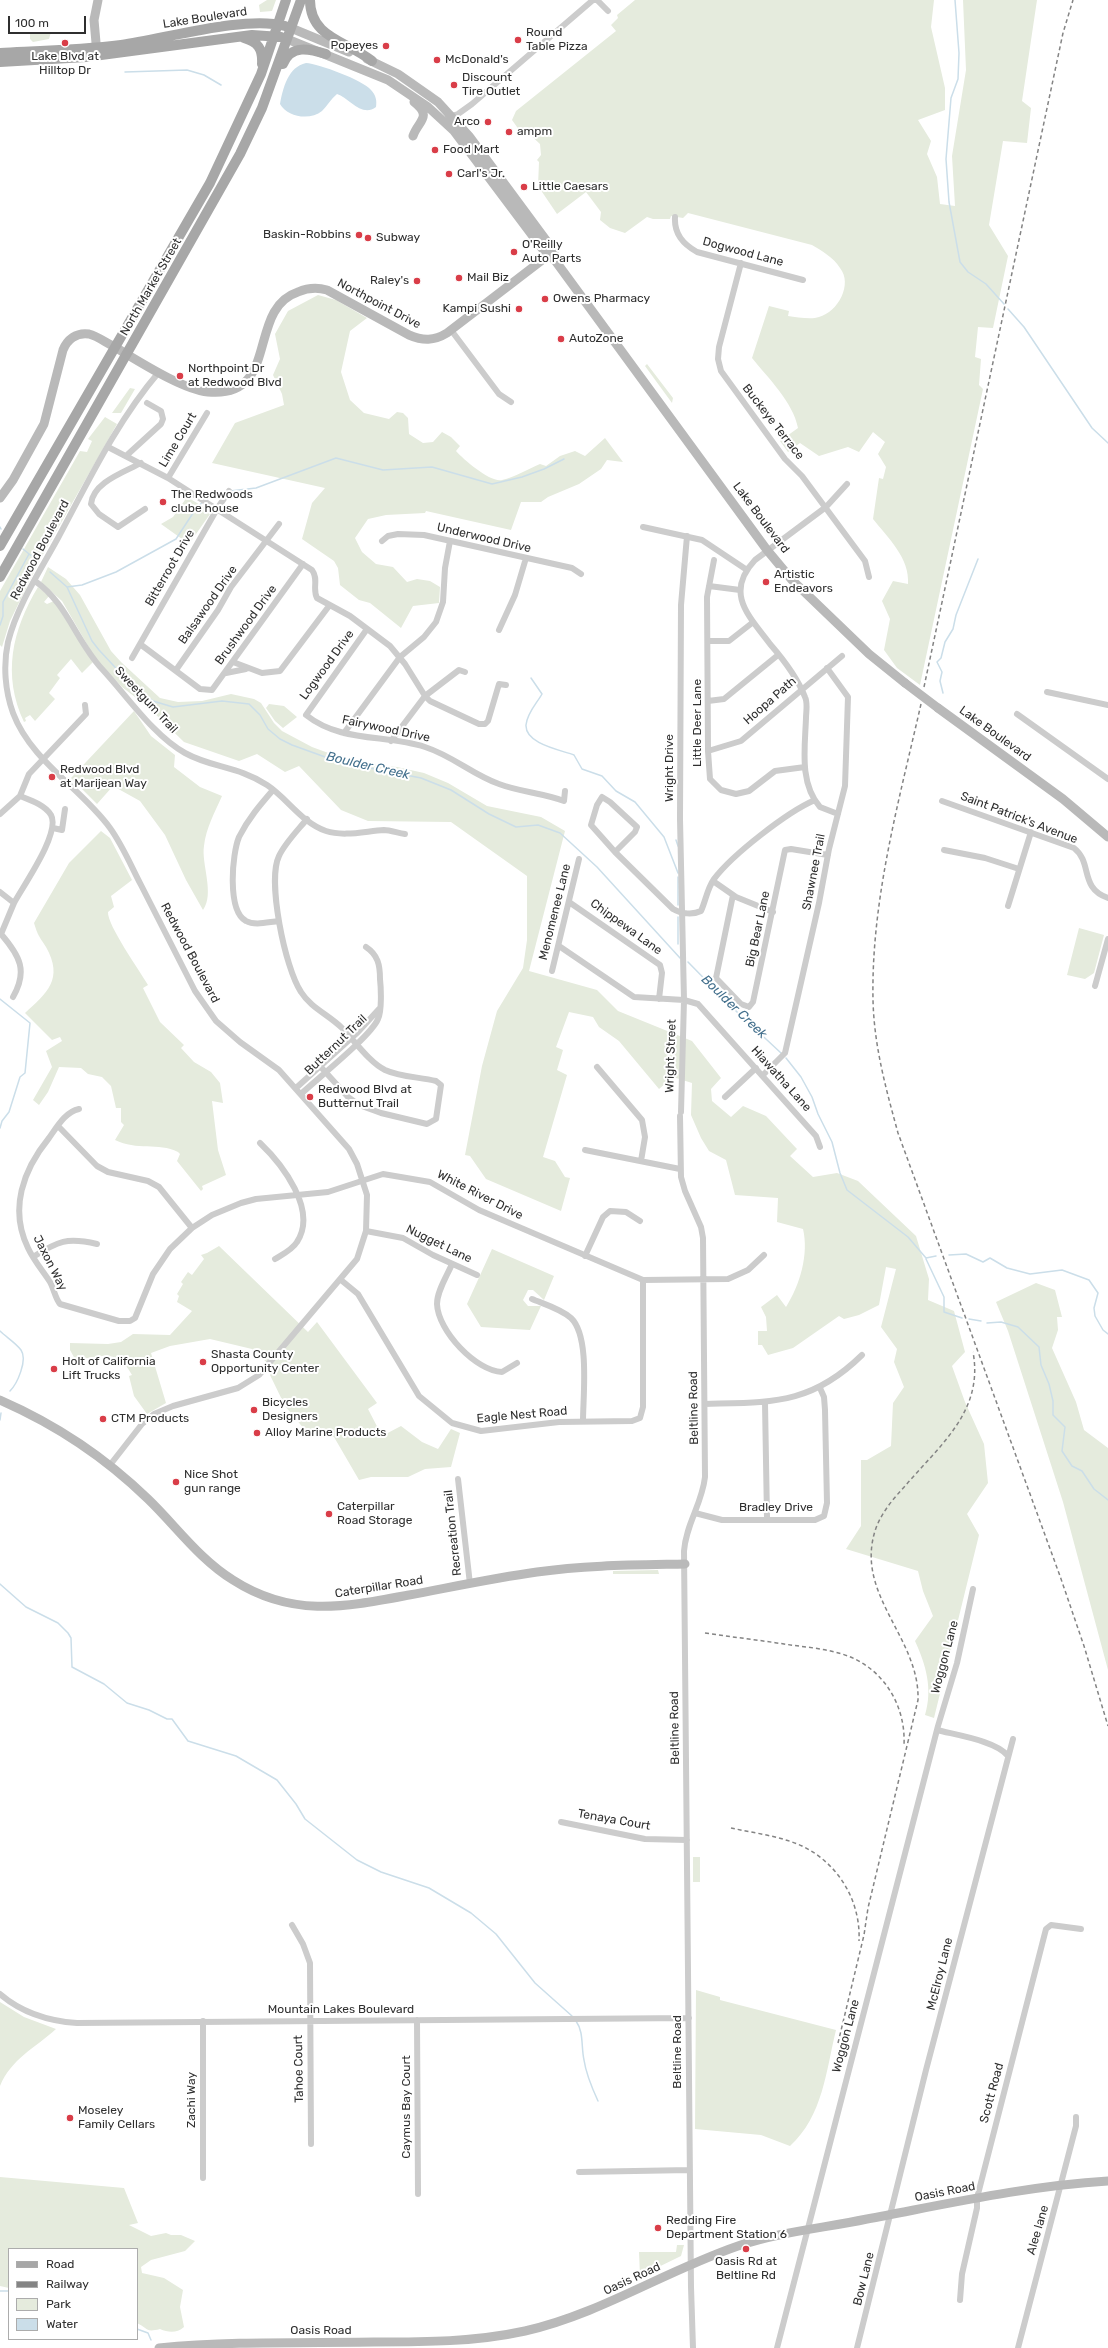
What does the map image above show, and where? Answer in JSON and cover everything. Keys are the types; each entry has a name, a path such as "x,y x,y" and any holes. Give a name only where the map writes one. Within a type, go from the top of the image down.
{"main road":[{"path":"97,51 94,20 98,0"},
{"name":"North Market Street","path":"0,546 210,183 261,74 286,0"},
{"name":"North Market Street","path":"0,577 227,180 262,108 301,0"},
{"path":"310,0 312,15 320,30 334,40 361,53 372,61"},
{"name":"Lake Boulevard","path":"0,53 97,51 229,26 268,22 291,28 394,71 430,95 452,116 493,169 532,221 552,255"},
{"name":"Lake Boulevard","path":"0,62 240,37 275,36 287,39 342,60 394,84 417,98 442,119 468,150 506,202 552,255 767,550 819,608 869,654 938,708 1063,799 1108,837"},
{"path":"240,37 255,42 259,46 262,54 261,74"},
{"path":"262,108 289,53 303,49 326,54"},
{"path":"342,60 351,61 384,74 394,71"},
{"path":"394,84 398,90 419,107 423,113 422,123 413,136"},
{"path":"468,150 476,154 489,169 493,169"},
{"path":"490,180 496,180 510,192"},
{"path":"506,202 513,204 526,220 532,221"},
{"name":"Northpoint Drive","path":"0,498 13,480 44,424 63,350 67,342 77,335 88,334 128,354 159,372 203,391 220,392 234,388 251,376 258,365 268,323 275,309 294,293 308,289 320,289 332,292 419,339 432,340 452,330 552,255"},
{"name":"Caterpillar Road","path":"0,1400 50,1425 110,1465 147,1497 215,1568 240,1585 271,1598 305,1606 341,1607 470,1584 572,1568 685,1564"},
{"name":"Oasis Road","path":"159,2348 228,2343 399,2345 472,2340 551,2324 606,2304 690,2265 750,2242 977,2198 1061,2184 1108,2181"}],"street":[{"path":"442,119 452,116 472,104 593,0 597,0 608,11"},
{"name":"Dogwood Lane","path":"675,217 677,233 688,246 697,252 803,280"},
{"name":"Buckeye Terrace","path":"741,263 719,346 720,367 727,381 785,459 802,476 865,561 870,577"},
{"path":"452,330 499,394 509,401"},
{"name":"Redwood Boulevard","path":"110,1465 142,1424 154,1414 173,1406 238,1388 259,1375 341,1280 357,1259 366,1231 366,1195 357,1164 346,1144 296,1088 272,1064 234,1037 209,1012 195,991 115,836 95,810 44,759 21,731 12,711 6,685 6,657 10,635 35,581 108,447 132,407 159,372"},
{"path":"126,456 161,424 163,419 161,411 147,403"},
{"name":"Lime Court","path":"168,478 207,413"},
{"path":"108,447 168,478 312,570 316,576 315,596 329,606 350,616 400,657 424,696 436,705 482,725 488,721 499,684 506,685"},
{"path":"141,463 101,486 93,496 91,504 99,514 118,527 145,509"},
{"path":"838,814 823,809 815,800 805,767 806,700 801,689 778,655 752,623 743,609 740,590 747,570 767,550 826,507 847,484"},
{"name":"Bitterroot Drive","path":"132,658 217,509 229,491"},
{"name":"Balsawood Drive","path":"176,670 218,610 231,587 279,524"},
{"path":"643,527 708,542 747,570"},
{"name":"Underwood Drive","path":"382,541 388,536 403,534 424,535 572,568 581,574"},
{"name":"Wright Drive","path":"684,1000 680,819 681,613 687,536"},
{"path":"344,733 400,657 424,637 438,617 444,597 445,568 450,541"},
{"path":"499,630 515,595 526,558"},
{"name":"Little Deer Lane","path":"714,560 709,586 708,751 710,779 721,790 731,794 749,791 775,771 805,767"},
{"name":"Brushwood Drive","path":"176,670 202,690 214,689 304,564"},
{"name":"Sweetgum Trail","path":"35,581 59,603 94,660 160,733 176,748 203,761 250,774 273,790 306,819 317,826 336,833 386,830 405,834"},
{"path":"709,586 740,590"},
{"path":"233,662 262,674 274,673 283,668 329,606"},
{"path":"709,641 729,641 752,623"},
{"name":"Logwood Drive","path":"306,715 367,629"},
{"path":"140,644 176,670"},
{"path":"708,701 724,699 778,655"},
{"name":"Hoopa Path","path":"708,751 741,741 842,656"},
{"name":"Shawnee Trail","path":"763,1075 785,1053 846,779 848,697 827,668"},
{"path":"226,673 248,669"},
{"path":"391,741 424,696 459,670 465,672"},
{"path":"1046,692 1108,704"},
{"path":"0,814 20,796 29,774 86,714 85,705"},
{"path":"1017,714 1108,779"},
{"name":"Fairywood Drive","path":"306,715 315,722 344,733 416,744 440,752 504,786 543,794 564,801 565,791"},
{"path":"273,790 252,814 238,839 234,856 234,896 236,909 245,920 256,924 279,921"},
{"path":"13,997 20,984 22,968 1,934 14,903 46,847 52,828 53,819 50,813 43,807 20,796"},
{"path":"615,852 635,832 636,827 610,802 602,797 597,805 591,825 615,852 670,906 683,913 696,913 701,910 713,881 725,866 791,811 815,800"},
{"name":"Saint Patrick's Avenue","path":"942,801 1031,832 1078,851 1092,889 1097,894 1108,898"},
{"path":"52,828 62,830 65,809"},
{"path":"306,819 279,855 276,887 279,921 290,966 301,993 315,1008 338,1024 379,1066 385,1070 436,1081 441,1085 436,1119 432,1123 427,1124 381,1113 359,1104 348,1096 320,1066"},
{"path":"1008,906 1031,832"},
{"name":"Big Bear Lane","path":"733,895 716,976 718,982 741,1004 750,1007 773,912 785,850 791,848 828,855"},
{"path":"944,850 985,858 1019,869"},
{"name":"Menomenee Lane","path":"552,970 579,859"},
{"path":"713,881 733,895 773,912"},
{"path":"0,892 14,903"},
{"name":"Chippewa Lane","path":"569,902 660,966 662,973 659,999"},
{"path":"1094,986 1108,939"},
{"path":"559,946 634,997 684,1000"},
{"name":"Butternut Trail","path":"301,1094 356,1043 378,1019 381,990 379,964 375,954 366,947"},
{"name":"Hiawatha Lane","path":"684,1000 700,1006 816,1136 820,1147"},
{"name":"Wright Street","path":"680,1114 684,1000"},
{"name":"Butternut Trail","path":"296,1088 379,1009"},
{"path":"597,1067 642,1120 645,1136 641,1161"},
{"path":"725,1097 756,1068"},
{"name":"Jaxon Way","path":"79,1109 68,1113 34,1159 20,1192 22,1228 33,1257 50,1283 58,1302 63,1306 119,1321 130,1321"},
{"name":"Beltline Road","path":"680,1114 680,1169 685,1191 701,1227 704,1280 705,1477 702,1495 687,1532 685,1564 690,2265 693,2348"},
{"path":"58,1126 97,1166 108,1172 148,1181 160,1187 192,1228"},
{"path":"260,1143 284,1170 298,1195 302,1217 300,1235 292,1248 276,1259"},
{"path":"584,1150 680,1169"},
{"name":"White River Drive","path":"130,1321 137,1315 149,1284 162,1260 192,1228 233,1205 256,1199 337,1190 362,1180 383,1174 430,1182 479,1210 643,1280 728,1279 742,1274 764,1255"},
{"path":"585,1256 600,1223 610,1211 626,1212 640,1221"},
{"name":"Nugget Lane","path":"366,1231 403,1238 452,1264 477,1275"},
{"path":"33,1257 63,1240 78,1240 97,1244"},
{"path":"452,1264 437,1302 441,1318 452,1337 471,1358 490,1370 502,1372 517,1363"},
{"name":"Eagle Nest Road","path":"341,1280 358,1294 419,1396 452,1423 481,1431 559,1422 632,1421 642,1414 643,1280"},
{"path":"532,1299 567,1315 580,1331 582,1346 583,1421"},
{"path":"705,1404 765,1403 794,1398 820,1388 841,1374 862,1355"},
{"name":"Bradley Drive","path":"695,1513 713,1519 767,1518 815,1520 825,1513 827,1503 825,1410 824,1397 820,1388"},
{"path":"765,1403 767,1518"},
{"name":"Recreation Trail","path":"458,1479 470,1584"},
{"name":"Woggon Lane","path":"777,2348 809,2230 937,1730 957,1663 973,1588"},
{"path":"937,1730 992,1745 1004,1751 1008,1756"},
{"name":"McElroy Lane","path":"891,2215 926,2070 1012,1739"},
{"name":"Tenaya Court","path":"561,1822 645,1838 687,1840"},
{"name":"Scott Road","path":"960,2300 962,2274 977,2208 977,2198 1046,1929 1051,1925 1061,1924 1081,1929"},
{"name":"Tahoe Court","path":"292,1925 303,1944 310,1963 311,2144"},
{"name":"Mountain Lakes Boulevard","path":"0,1994 33,2014 60,2022 689,2018"},
{"name":"Caymus Bay Court","path":"417,2020 418,2194"},
{"name":"Zachi Way","path":"203,2021 203,2178"},
{"name":"Alee lane","path":"1018,2348 1076,2126 1076,2117"},
{"path":"578,2172 690,2170"},
{"name":"Bow Lane","path":"857,2348 891,2215"}],"green space":[{"path":"267,0 276,0 272,11 260,12 259,5"},
{"path":"635,0 934,0 931,27 945,88 945,110 918,120 931,141 927,154 937,177 940,204 955,206 952,156 966,70 963,0 1037,0 1022,101 1031,108 1027,143 1003,141 989,225 1008,256 993,328 978,327 975,357 981,359 979,385 983,389 920,685 897,668 884,650 890,619 882,601 893,581 908,584 908,575 902,557 873,519 879,478 883,479 886,467 878,454 885,442 873,432 859,452 848,447 819,456 800,443 788,452 780,441 798,428 795,418 779,391 752,358 769,306 789,311 788,316 816,318 826,314 837,304 842,297 845,282 844,274 837,264 812,245 688,213 683,218 671,216 670,219 653,219 647,217 625,233 610,228 600,220 601,212 586,192 557,214 538,186 539,162 537,160 541,155 540,144 526,131 522,134 512,120 516,111 616,31 611,25 618,18 617,15"},
{"path":"51,32 49,39 33,42 30,39 30,33"},
{"path":"318,295 336,300 367,318 350,331 341,372 350,400 364,413 389,419 397,412 403,413 408,418 409,434 423,443 433,442 442,432 451,437 460,446 456,451 465,460 485,475 497,480 512,477 540,464 546,466 560,456 575,451 585,456 605,438 623,462 607,460 601,469 579,484 548,497 541,502 521,502 511,530 426,511 425,513 386,515 368,519 355,538 362,552 376,564 393,567 407,582 417,579 430,581 440,587 439,603 413,606 401,628 370,603 359,600 340,585 338,568 334,561 302,539 312,503 325,488 212,463 235,423 284,405 282,394 273,375 280,359 275,334 288,311"},
{"path":"647,364 673,398 672,403 645,366"},
{"path":"130,388 135,389 121,413 112,413"},
{"path":"105,417 117,424 40,560 10,621 2,647 0,645 0,591 80,451 87,452 92,441 88,439"},
{"path":"187,497 207,509 210,514 189,544 161,524 173,517"},
{"path":"48,567 66,579 80,595 111,651 160,698 178,702 202,701 231,694 254,699 261,703 274,723 282,731 312,747 353,762 397,767 424,773 448,783 487,806 541,817 565,831 529,971 597,990 618,1011 692,1041 721,1078 711,1089 712,1101 731,1117 743,1106 766,1116 797,1149 790,1156 813,1177 837,1173 858,1181 916,1236 929,1279 928,1300 954,1311 965,1352 952,1366 965,1402 984,1444 988,1483 967,1514 979,1535 934,1718 925,1715 928,1696 927,1677 915,1641 933,1616 923,1591 918,1571 846,1549 861,1526 861,1460 867,1460 891,1446 893,1403 904,1387 894,1362 897,1349 881,1327 896,1269 886,1267 879,1305 859,1315 844,1319 839,1316 793,1348 768,1355 762,1345 758,1345 758,1331 767,1331 766,1317 761,1307 777,1295 786,1307 791,1298 799,1279 804,1259 805,1239 803,1229 777,1222 778,1198 735,1195 726,1160 709,1151 701,1138 691,1115 692,1083 673,1077 659,1089 619,1041 599,1027 593,1017 569,1012 556,1047 563,1050 557,1070 567,1075 543,1157 555,1161 565,1177 570,1178 561,1211 486,1179 470,1156 465,1155 482,1066 497,1011 523,968 527,940 527,876 451,822 368,821 341,810 299,766 285,772 257,754 239,761 184,742 148,707 122,687 95,658 62,601 41,582"},
{"path":"38,587 49,596 44,602 47,604 54,601 93,662 82,673 71,659 57,675 60,678 49,693 55,699 35,721 30,715 25,718 26,721 24,722 17,704 13,687 13,653 16,636 22,620"},
{"path":"269,704 284,706 297,717 283,728 275,721 266,708"},
{"path":"134,711 151,736 175,755 174,767 200,787 222,796 211,820 205,839 204,853 208,896 203,910 186,880 165,835 140,801 113,786 97,804 71,778"},
{"path":"101,831 110,838 132,880 111,896 114,907 108,912 113,927 148,985 143,988 160,1022 184,1045 181,1048 194,1062 211,1072 220,1083 223,1103 212,1101 218,1150 226,1175 202,1186 203,1189 201,1191 177,1161 180,1154 178,1152 163,1147 131,1145 115,1140 124,1125 121,1122 121,1108 116,1108 111,1086 102,1077 88,1074 81,1068 59,1067 48,1092 39,1105 33,1100 52,1067 46,1051 62,1041 60,1037 52,1040 25,1013 46,992 53,977 51,958 34,923 69,863"},
{"path":"1079,928 1104,935 1094,973 1085,979 1067,975"},
{"path":"219,1246 308,1332 317,1322 377,1403 368,1409 382,1436 401,1426 422,1442 438,1449 451,1429 460,1433 451,1467 425,1469 408,1477 371,1477 359,1480 334,1437 305,1430 285,1406 270,1375 274,1369 252,1349 210,1339 170,1346 151,1353 166,1403 147,1414 134,1396 129,1376 132,1375 120,1360 107,1356 75,1359 70,1350 70,1343 108,1344 121,1342 133,1334 170,1335 192,1311 177,1302 179,1296 177,1294 183,1284 181,1282 188,1272 192,1275 204,1259 201,1255"},
{"path":"492,1249 554,1276 544,1300 533,1290 528,1290 523,1300 528,1306 541,1306 530,1330 481,1327 467,1304"},
{"path":"1036,1283 1055,1290 1062,1317 1057,1317 1058,1330 1052,1348 1076,1402 1084,1430 1108,1448 1108,1670 1063,1502 1008,1331 996,1302"},
{"path":"658,1570 659,1574 613,1574 613,1571"},
{"path":"693,1857 700,1857 700,1882 693,1882"},
{"path":"696,1990 720,1997 720,2000 836,2030 822,2092 810,2121 790,2146 761,2135 695,2129"},
{"path":"0,2002 24,2017 56,2029 24,2054 10,2068 0,2086"},
{"path":"0,2177 124,2188 138,2223 129,2225 151,2236 166,2233 171,2235 181,2235 195,2241 185,2251 151,2260 141,2267 142,2273 164,2278 183,2290 180,2307 184,2327 173,2332 160,2329 149,2330 138,2324 138,2248 8,2248 8,2288 0,2286"},
{"path":"677,2245 684,2245 681,2256 640,2276 639,2252 676,2252"}],"water":[{"path":"306,63 321,66 340,73 366,86 375,96 376,107 371,110 361,109 337,94 322,111 317,114 305,117 293,115 288,112 280,104 287,79 295,69"}],"waterway":[{"path":"955,0 959,53 958,79 951,98 946,159 949,202 960,262 968,272 986,284 1004,304"},
{"path":"125,72 187,70 204,75 221,85"},
{"path":"1008,309 1024,327 1092,428 1108,443"},
{"path":"230,491 256,488 336,458 383,470 432,467 492,484 522,477 544,469 564,459"},
{"path":"206,500 215,494 226,491"},
{"path":"67,587 82,585 116,572 176,539 197,507 203,502"},
{"name":"Boulder Creek","path":"23,549 34,558"},
{"path":"0,625 3,616 3,602 29,554"},
{"path":"943,693 940,681 942,672 937,662 941,658 945,642 953,629 956,615 978,559"},
{"name":"Boulder Creek","path":"50,572 67,587 92,641 99,650 126,679 153,701 173,707 222,701 249,704 260,715 268,729 280,739 292,745 339,762 421,778 451,790 489,814 516,827 538,825 560,833 597,867 680,958"},
{"path":"531,678 542,694 530,712 526,725 527,732 537,742 574,755 582,769 602,776 616,791 635,802 664,837 678,873"},
{"path":"676,840 678,846"},
{"path":"678,877 678,905"},
{"path":"678,917 678,944"},
{"name":"Boulder Creek","path":"688,962 738,1013 781,1053"},
{"path":"0,999 30,1023 25,1073 20,1077 9,1112 2,1121 0,1128"},
{"name":"Boulder Creek","path":"786,1058 801,1077 812,1097 818,1114 832,1142 840,1173 847,1190 908,1237 926,1258 936,1256"},
{"path":"949,1255 966,1254 983,1262 990,1258 1007,1268 1030,1274 1062,1270 1089,1280 1098,1293 1094,1308 1095,1316 1103,1330 1108,1334"},
{"name":"Boulder Creek","path":"926,1259 944,1297 944,1312 962,1318"},
{"name":"Boulder Creek","path":"969,1319 981,1321"},
{"name":"Boulder Creek","path":"987,1323 1001,1322 1018,1327 1039,1347 1041,1365 1049,1384 1053,1401 1053,1415 1065,1427 1062,1451 1072,1466 1082,1471 1094,1489 1108,1500"},
{"path":"0,1331 14,1342 23,1354 21,1372 10,1391"},
{"path":"0,1420 1,1413"},
{"path":"0,1584 26,1607 58,1623 68,1633 71,1638 72,1667 104,1684 127,1703 149,1710 167,1719 172,1719 188,1741 236,1756 277,1780 296,1804 305,1819 357,1860 381,1872 429,1888 471,1913 496,1934 535,1983 572,2016"},
{"path":"576,2021 579,2025 586,2070 598,2101"},
{"path":"0,2291 8,2291"},
{"path":"138,2329 148,2333 151,2340"}],"railway":[{"path":"924,687 1063,33 1073,0"},
{"path":"921,704 888,851 877,925 873,1000 878,1051 898,1133 1060,1576 1084,1646 1108,1726"},
{"path":"838,2043 864,1935 868,1908 918,1700 916,1677 900,1635 880,1595 873,1574 871,1552 878,1522 885,1511 896,1496 945,1441 966,1410 972,1392 975,1373 973,1352"},
{"path":"705,1633 820,1649 842,1654 856,1660 880,1677 896,1701 904,1730 904,1745"},
{"path":"731,1828 776,1837 794,1843 815,1853 826,1862 845,1885 851,1898 859,1926 859,1941"}],"place":[{"name":"Round Table Pizza","path":"518,40"},
{"name":"Lake Blvd at Hilltop Dr","path":"65,43"},
{"name":"Popeyes","path":"386,46"},
{"name":"McDonald's","path":"437,60"},
{"name":"Discount Tire Outlet","path":"454,85"},
{"name":"Arco","path":"488,122"},
{"name":"ampm","path":"509,132"},
{"name":"Food Mart","path":"435,150"},
{"name":"Carl's Jr.","path":"449,174"},
{"name":"Little Caesars","path":"524,187"},
{"name":"Baskin-Robbins","path":"359,235"},
{"name":"Subway","path":"368,238"},
{"name":"O'Reilly Auto Parts","path":"514,252"},
{"name":"Mail Biz","path":"459,278"},
{"name":"Raley's","path":"417,281"},
{"name":"Owens Pharmacy","path":"545,299"},
{"name":"Kampi Sushi","path":"519,309"},
{"name":"AutoZone","path":"561,339"},
{"name":"Northpoint Dr at Redwood Blvd","path":"180,376"},
{"name":"The Redwoods clube house","path":"163,502"},
{"name":"Artistic Endeavors","path":"766,582"},
{"name":"Redwood Blvd at Marijean Way","path":"52,777"},
{"name":"Redwood Blvd at Butternut Trail","path":"310,1097"},
{"name":"Shasta County Opportunity Center","path":"203,1362"},
{"name":"Holt of California Lift Trucks","path":"54,1369"},
{"name":"Bicycles Designers","path":"254,1410"},
{"name":"CTM Products","path":"103,1419"},
{"name":"Alloy Marine Products","path":"257,1433"},
{"name":"Nice Shot gun range","path":"176,1482"},
{"name":"Caterpillar Road Storage","path":"329,1514"},
{"name":"Moseley Family Cellars","path":"70,2118"},
{"name":"Redding Fire Department Station 6","path":"658,2228"},
{"name":"Oasis Rd at Beltline Rd","path":"746,2249"}]}
